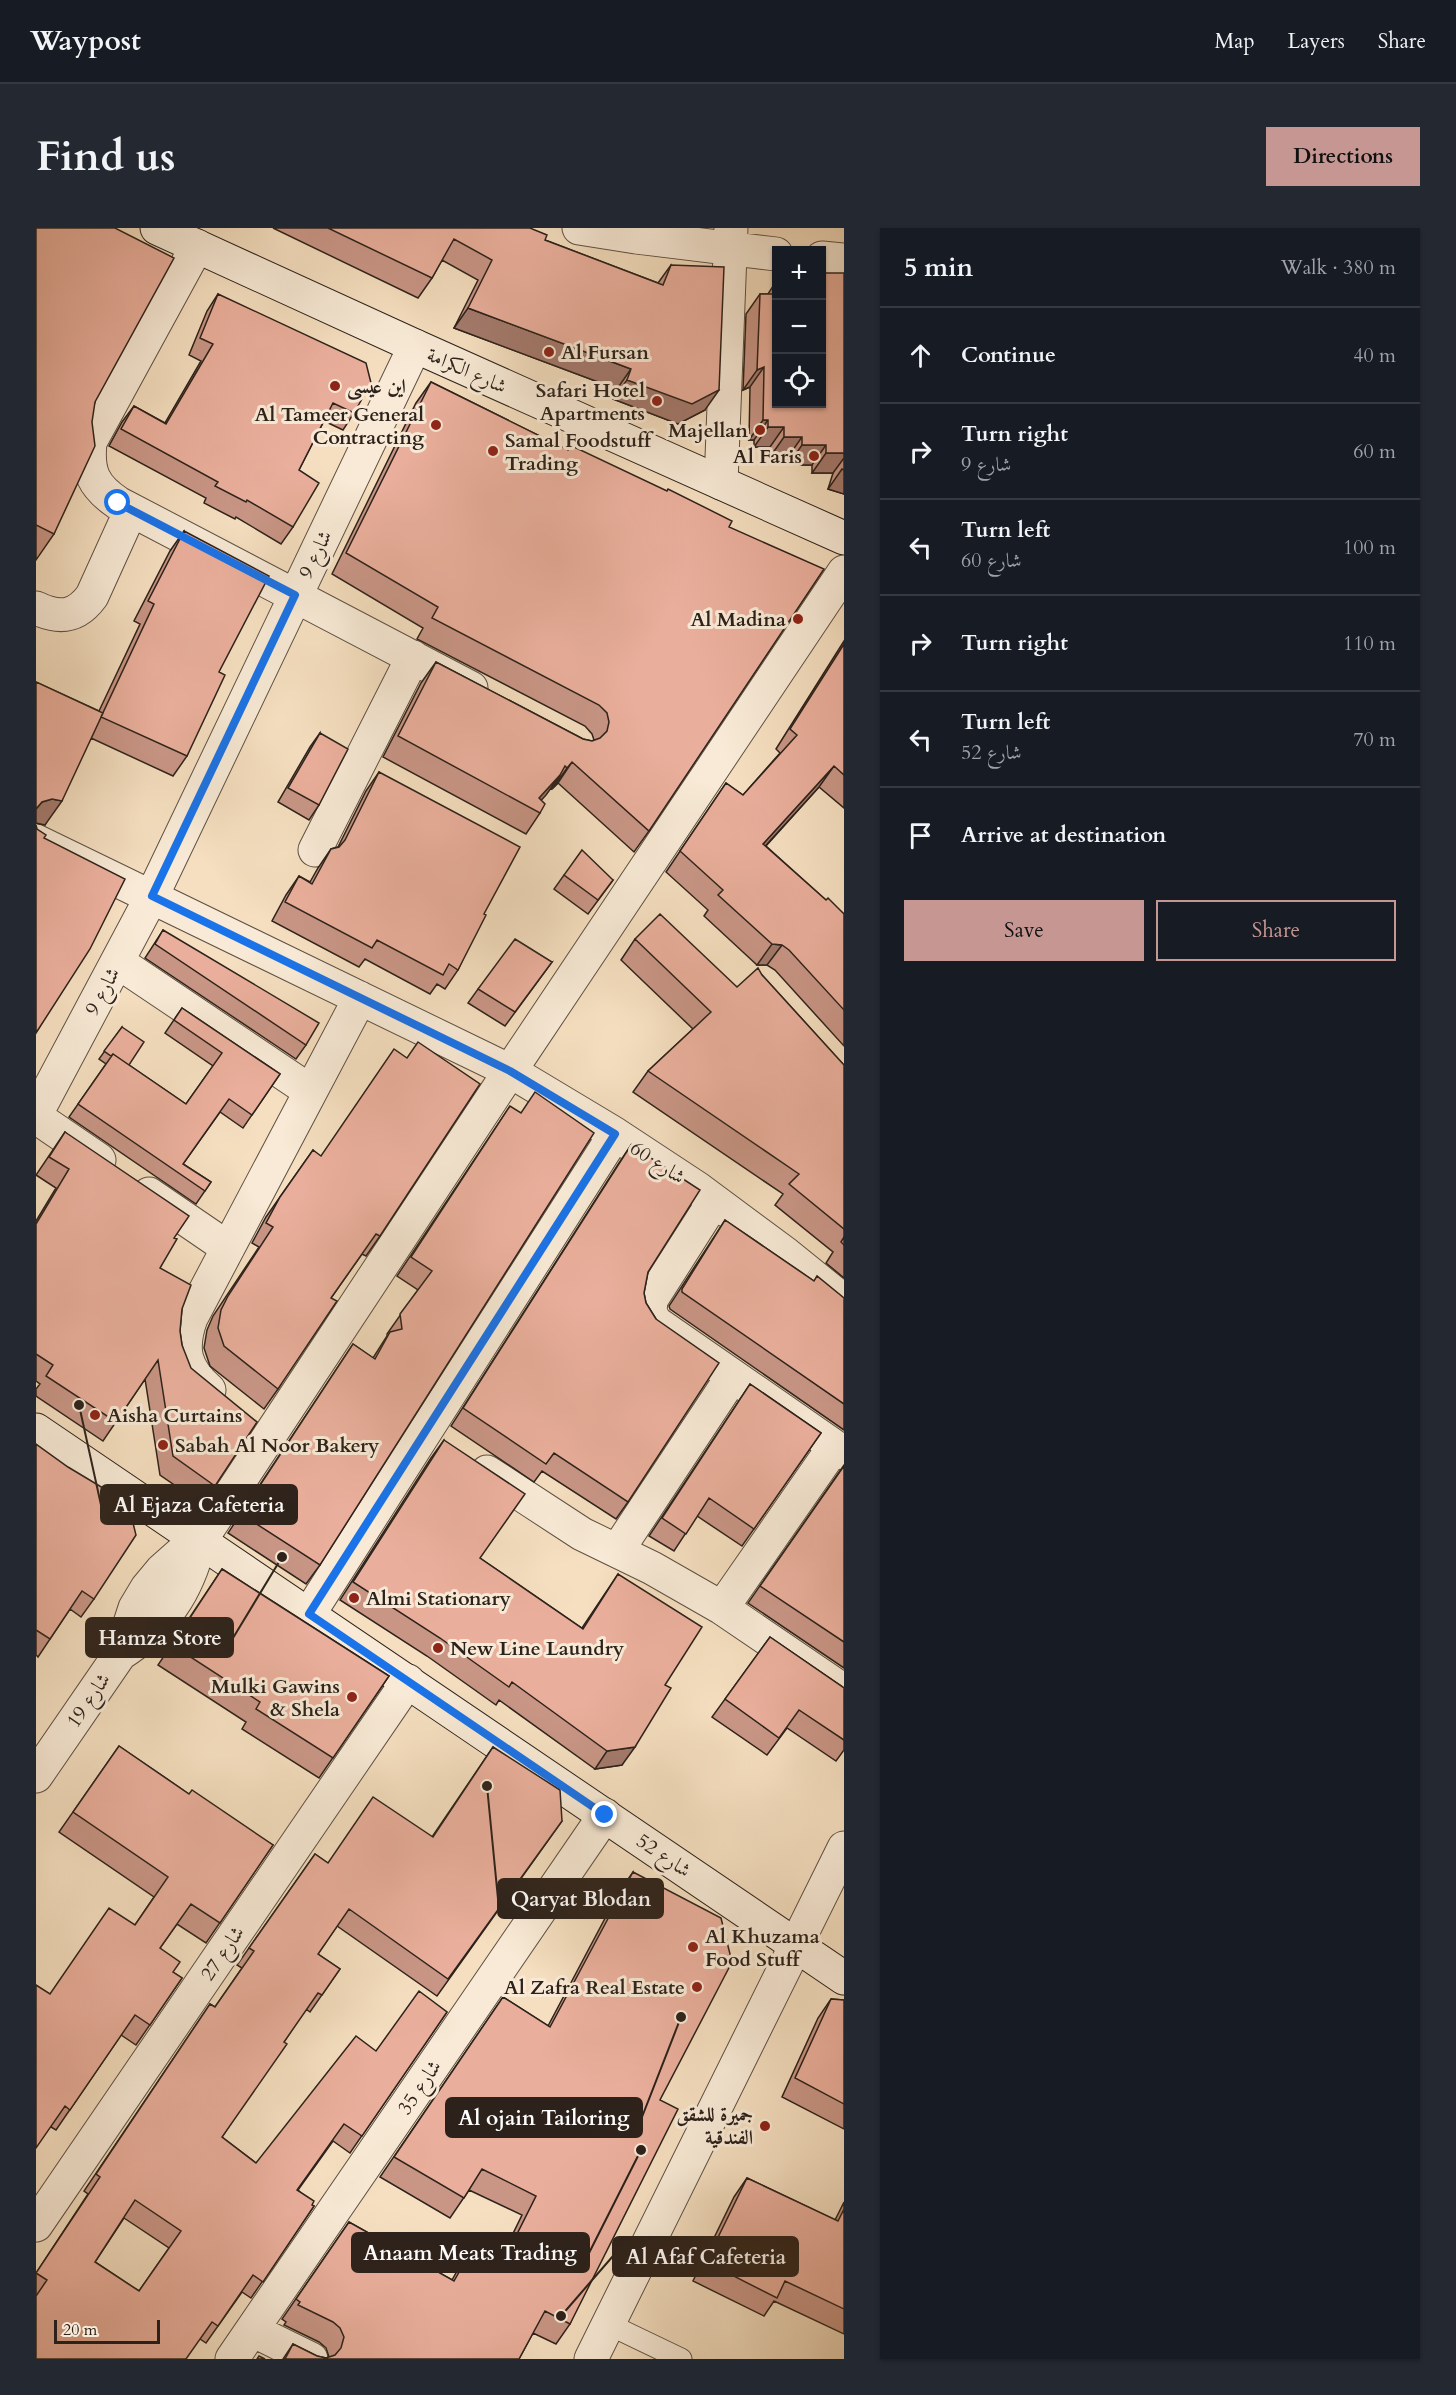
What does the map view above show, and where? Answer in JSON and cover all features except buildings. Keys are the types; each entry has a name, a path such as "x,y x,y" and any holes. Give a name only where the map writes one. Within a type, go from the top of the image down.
{"street":[{"name":"شارع الكرامة","path":"157,228 844,538"},
{"path":"579,228 730,239 772,252"},
{"path":"721,483 730,239"},
{"path":"197,246 90,442 88,460 92,477 103,493 131,510 494,700"},
{"path":"826,258 844,260"},
{"name":"شارع 9","path":"36,1116 152,896 415,346"},
{"path":"36,608 52,615 64,616 75,613 85,606 92,596 131,510"},
{"path":"200,1541 510,1071 844,572"},
{"path":"315,850 368,771 413,657"},
{"name":"شارع 60","path":"36,841 510,1071 615,1134 714,1201 786,1254 844,1301"},
{"path":"118,962 310,1091"},
{"path":"269,1437 195,1378 188,1365 185,1335 191,1318 360,998"},
{"path":"36,1116 228,1248"},
{"path":"309,1614 615,1134"},
{"path":"714,1201 651,1300 650,1312 655,1322 839,1450 722,1608"},
{"path":"617,1551 732,1377"},
{"name":"شارع 52","path":"36,1430 844,1978"},
{"path":"425,1431 552,1515 722,1608 844,1691"},
{"name":"شارع 19","path":"36,1776 120,1654 135,1608 147,1588 162,1569 200,1541"},
{"name":"شارع 27","path":"36,2224 408,1681"},
{"name":"شارع 35","path":"232,2359 605,1815"},
{"path":"591,2359 844,1848"},
{"path":"252,2330 311,2359"}],"lane":[{"path":"608,2324 681,2359"}],"place":[{"name":"Al Fursan","path":"549,352"},
{"name":"اين عيسى","path":"335,386"},
{"name":"Safari Hotel Apartments","path":"657,401"},
{"name":"Al Tameer General Contracting","path":"436,425"},
{"name":"Majellan","path":"760,430"},
{"name":"Samal Foodstuff Trading","path":"493,451"},
{"name":"Al Faris","path":"814,456"},
{"name":"Al Madina","path":"798,619"},
{"name":"Al Ejaza Cafeteria","path":"79,1405"},
{"name":"Aisha Curtains","path":"95,1415"},
{"name":"Sabah Al Noor Bakery","path":"163,1445"},
{"name":"Hamza Store","path":"282,1557"},
{"name":"Almi Stationary","path":"354,1598"},
{"name":"New Line Laundry","path":"438,1648"},
{"name":"Mulki Gawins & Shela","path":"352,1697"},
{"name":"Qaryat Blodan","path":"487,1786"},
{"name":"Al Khuzama Food Stuff","path":"693,1947"},
{"name":"Al Zafra Real Estate","path":"697,1987"},
{"name":"Al ojain Tailoring","path":"681,2017"},
{"name":"جميرة للشقق الفندقية","path":"765,2126"},
{"name":"Anaam Meats Trading","path":"641,2150"},
{"name":"Al Afaf Cafeteria","path":"561,2316"}],"route":[{"path":"118,503 295,595 152,896 510,1071 615,1134 309,1614 605,1815"}]}
